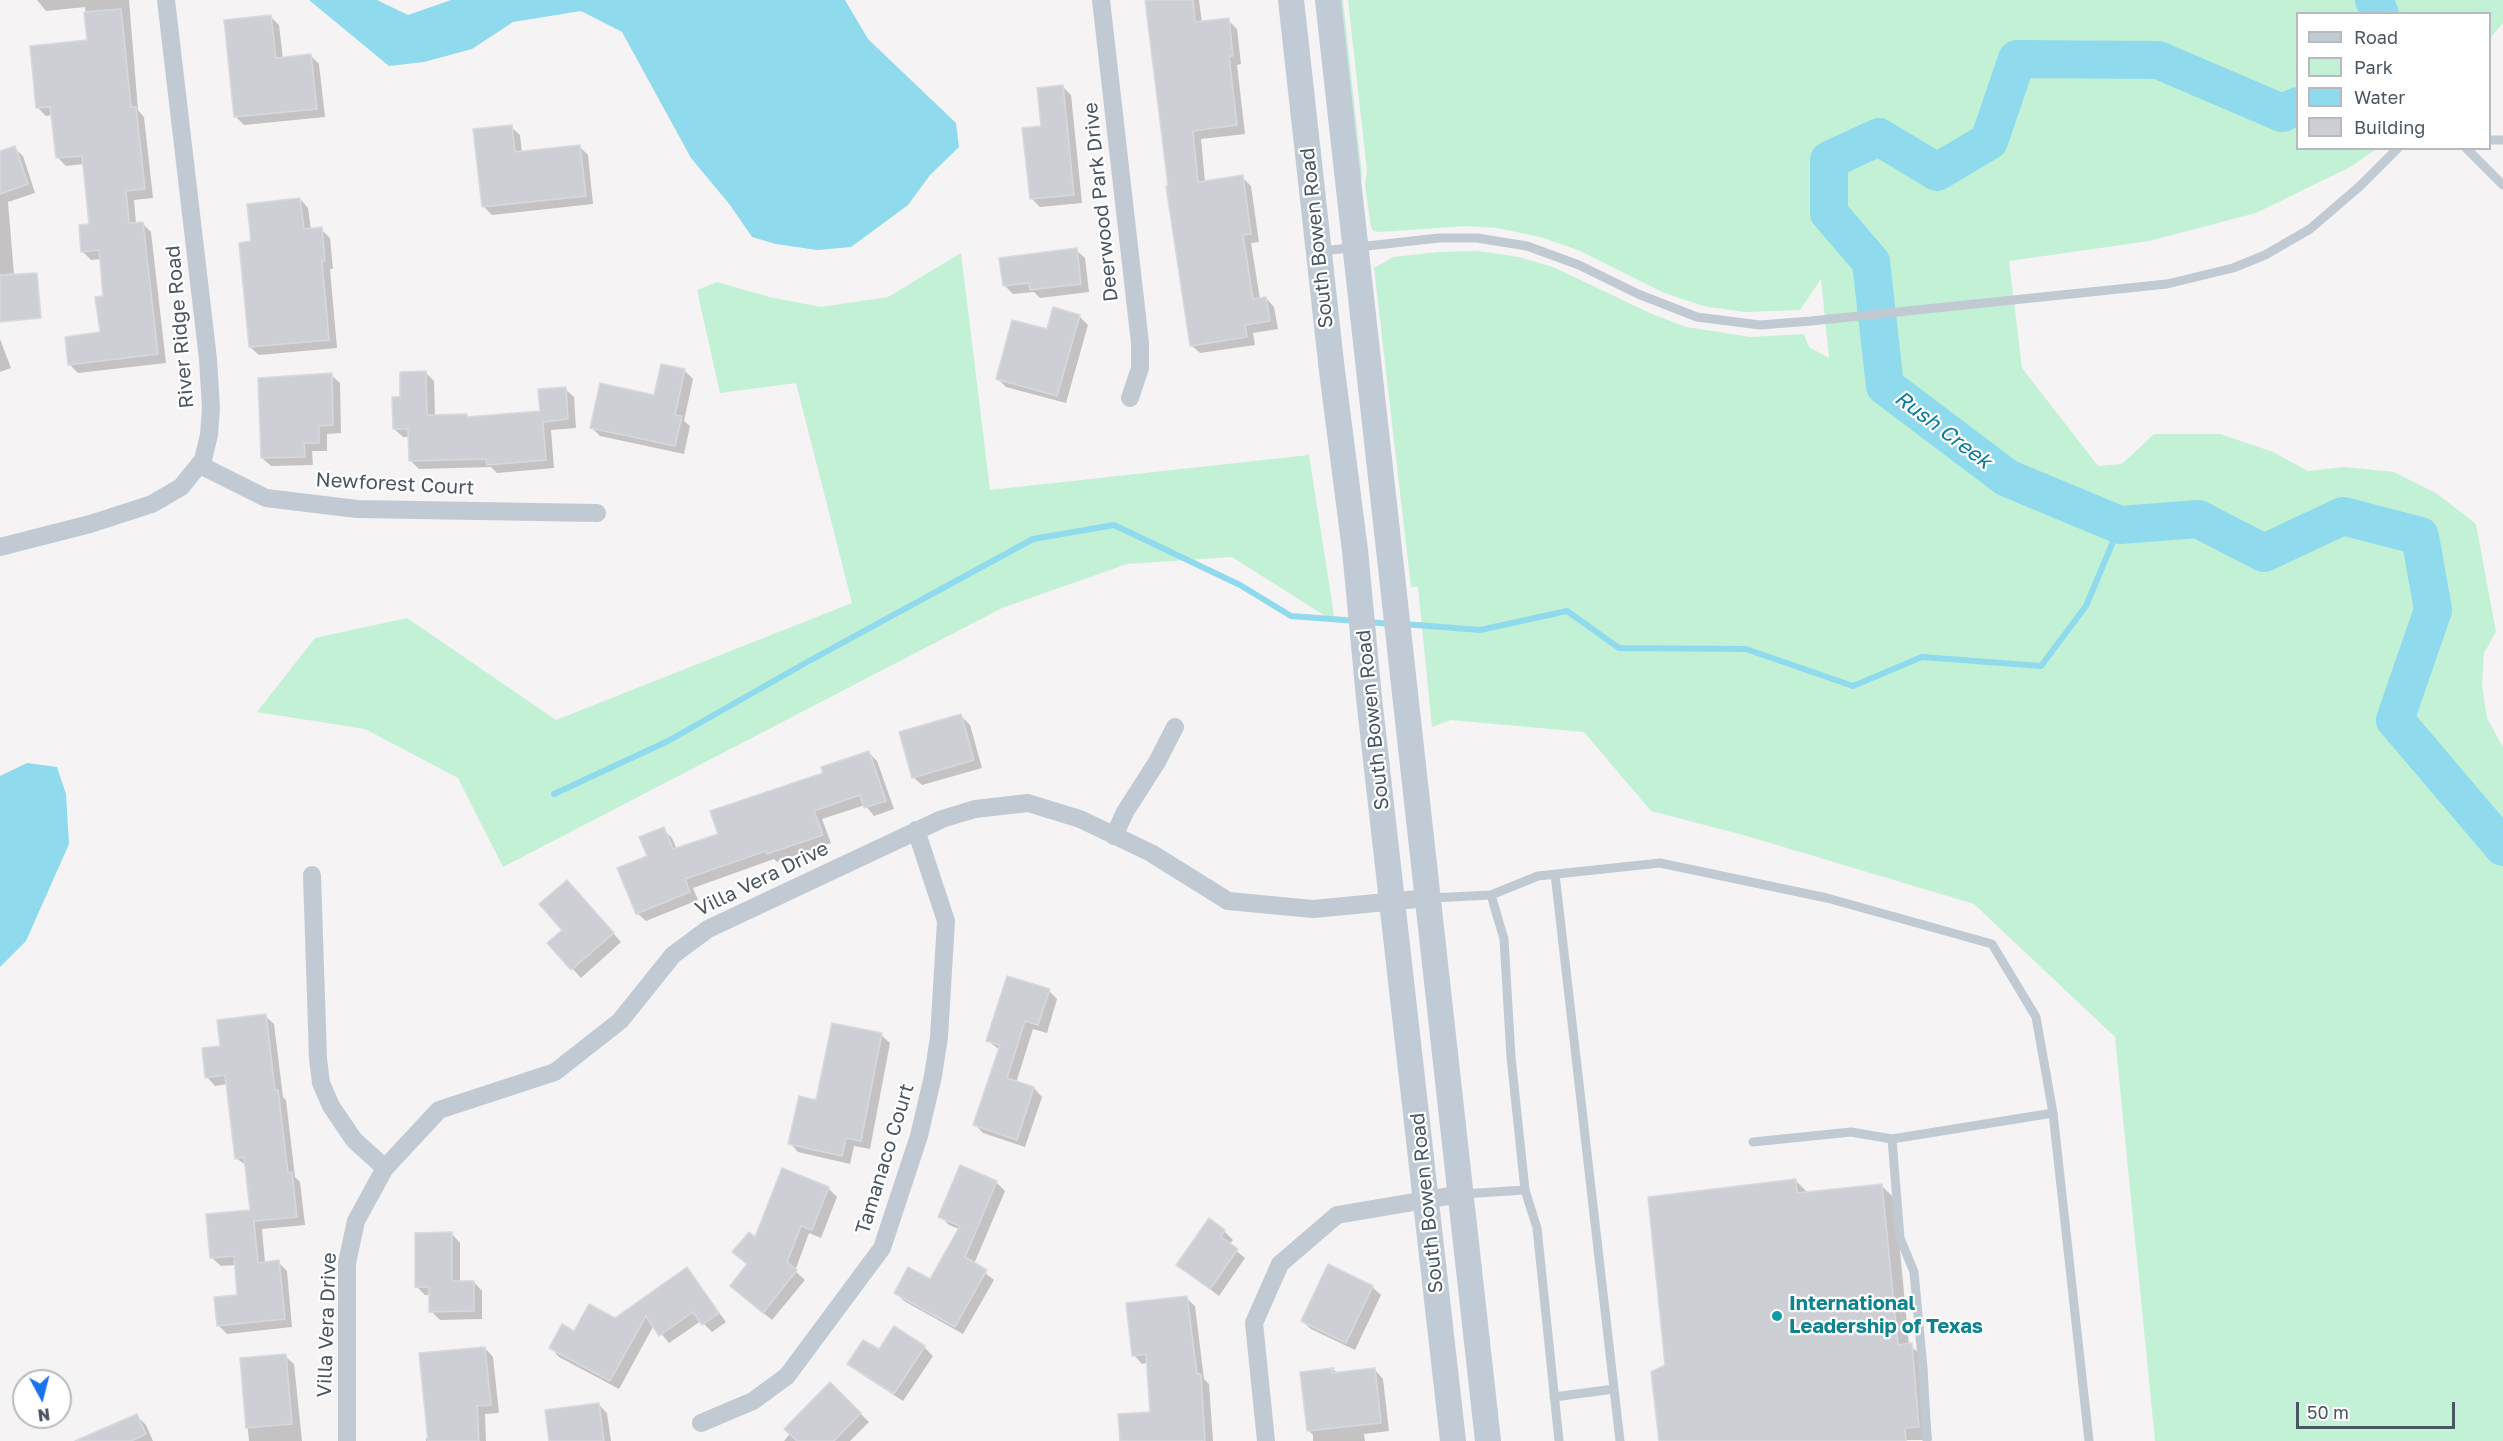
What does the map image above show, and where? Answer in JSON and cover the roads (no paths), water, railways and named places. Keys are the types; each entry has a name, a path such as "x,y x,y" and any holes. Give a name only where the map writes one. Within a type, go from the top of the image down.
{"main road":[{"name":"South Bowen Road","path":"1291,0 1454,1441"},
{"name":"South Bowen Road","path":"1328,0 1488,1441"}],"street":[{"name":"River Ridge Road","path":"0,546 90,524 152,504 181,487 203,460 209,435 211,408 208,358 166,0"},
{"name":"Deerwood Park Drive","path":"1101,0 1140,343 1140,368 1130,398"},
{"name":"Newforest Court","path":"200,465 266,498 357,509 597,513"},
{"path":"1114,836 1175,728"},
{"name":"Villa Vera Drive","path":"346,1441 347,1263 356,1221 385,1168 439,1110 555,1072 620,1021 673,955 708,929 942,819 975,809 1028,803 1080,819 1151,853 1228,901 1313,909 1428,898"},
{"name":"Tamanaco Court","path":"701,1423 753,1401 787,1376 882,1248 919,1136 933,1076 939,1037 946,921 916,830"},
{"path":"312,875 318,1059 321,1083 330,1106 354,1140 385,1168"},
{"path":"1266,1441 1254,1323 1280,1264 1337,1215 1426,1198 1461,1194"}],"lane":[{"path":"1319,251 1439,238 1477,238 1527,246 1579,265 1638,294 1697,317 1760,325 1811,321 2167,284 2233,268 2265,255 2310,229 2360,186 2396,150"},
{"path":"2468,150 2503,185"},
{"path":"1428,898 1491,895 1538,876 1660,863 1827,898 1992,944 2036,1017 2053,1113 2089,1441"},
{"path":"1555,874 1620,1441"},
{"path":"1491,895 1504,939 1510,1057 1525,1190 1537,1228 1559,1441"},
{"path":"1753,1142 1851,1132 1892,1139 2053,1113"},
{"path":"1892,1139 1900,1238 1914,1272 1927,1441"},
{"path":"1461,1194 1525,1190"},
{"path":"1554,1397 1614,1389"}],"water":[{"path":"309,0 377,0 408,15 451,0 845,0 868,39 956,123 959,147 930,175 908,205 851,247 817,250 776,244 752,237 730,205 691,158 622,32 581,11 513,22 472,49 424,62 389,66"},
{"path":"27,763 57,767 66,794 69,844 26,941 0,967 0,776"}],"waterway":[{"name":"Rush Creek","path":"2374,0 2379,12"},
{"name":"Rush Creek","path":"2296,107 2282,113 2158,60 2017,59 1989,141 1937,172 1879,137 1829,160 1829,213 1871,262 1885,386 2007,478 2120,525 2198,519 2264,553 2343,516 2420,536 2433,610 2395,720 2503,847"},
{"path":"554,794 668,741 1033,539 1114,525 1240,585 1291,616 1357,621"},
{"path":"1403,624 1480,630 1567,611 1619,648 1746,649 1853,686 1922,657 2041,666 2086,606 2120,525"},
{"path":"1367,622 1392,624"}],"place":[{"name":"International Leadership of Texas","path":"1777,1316"}]}
